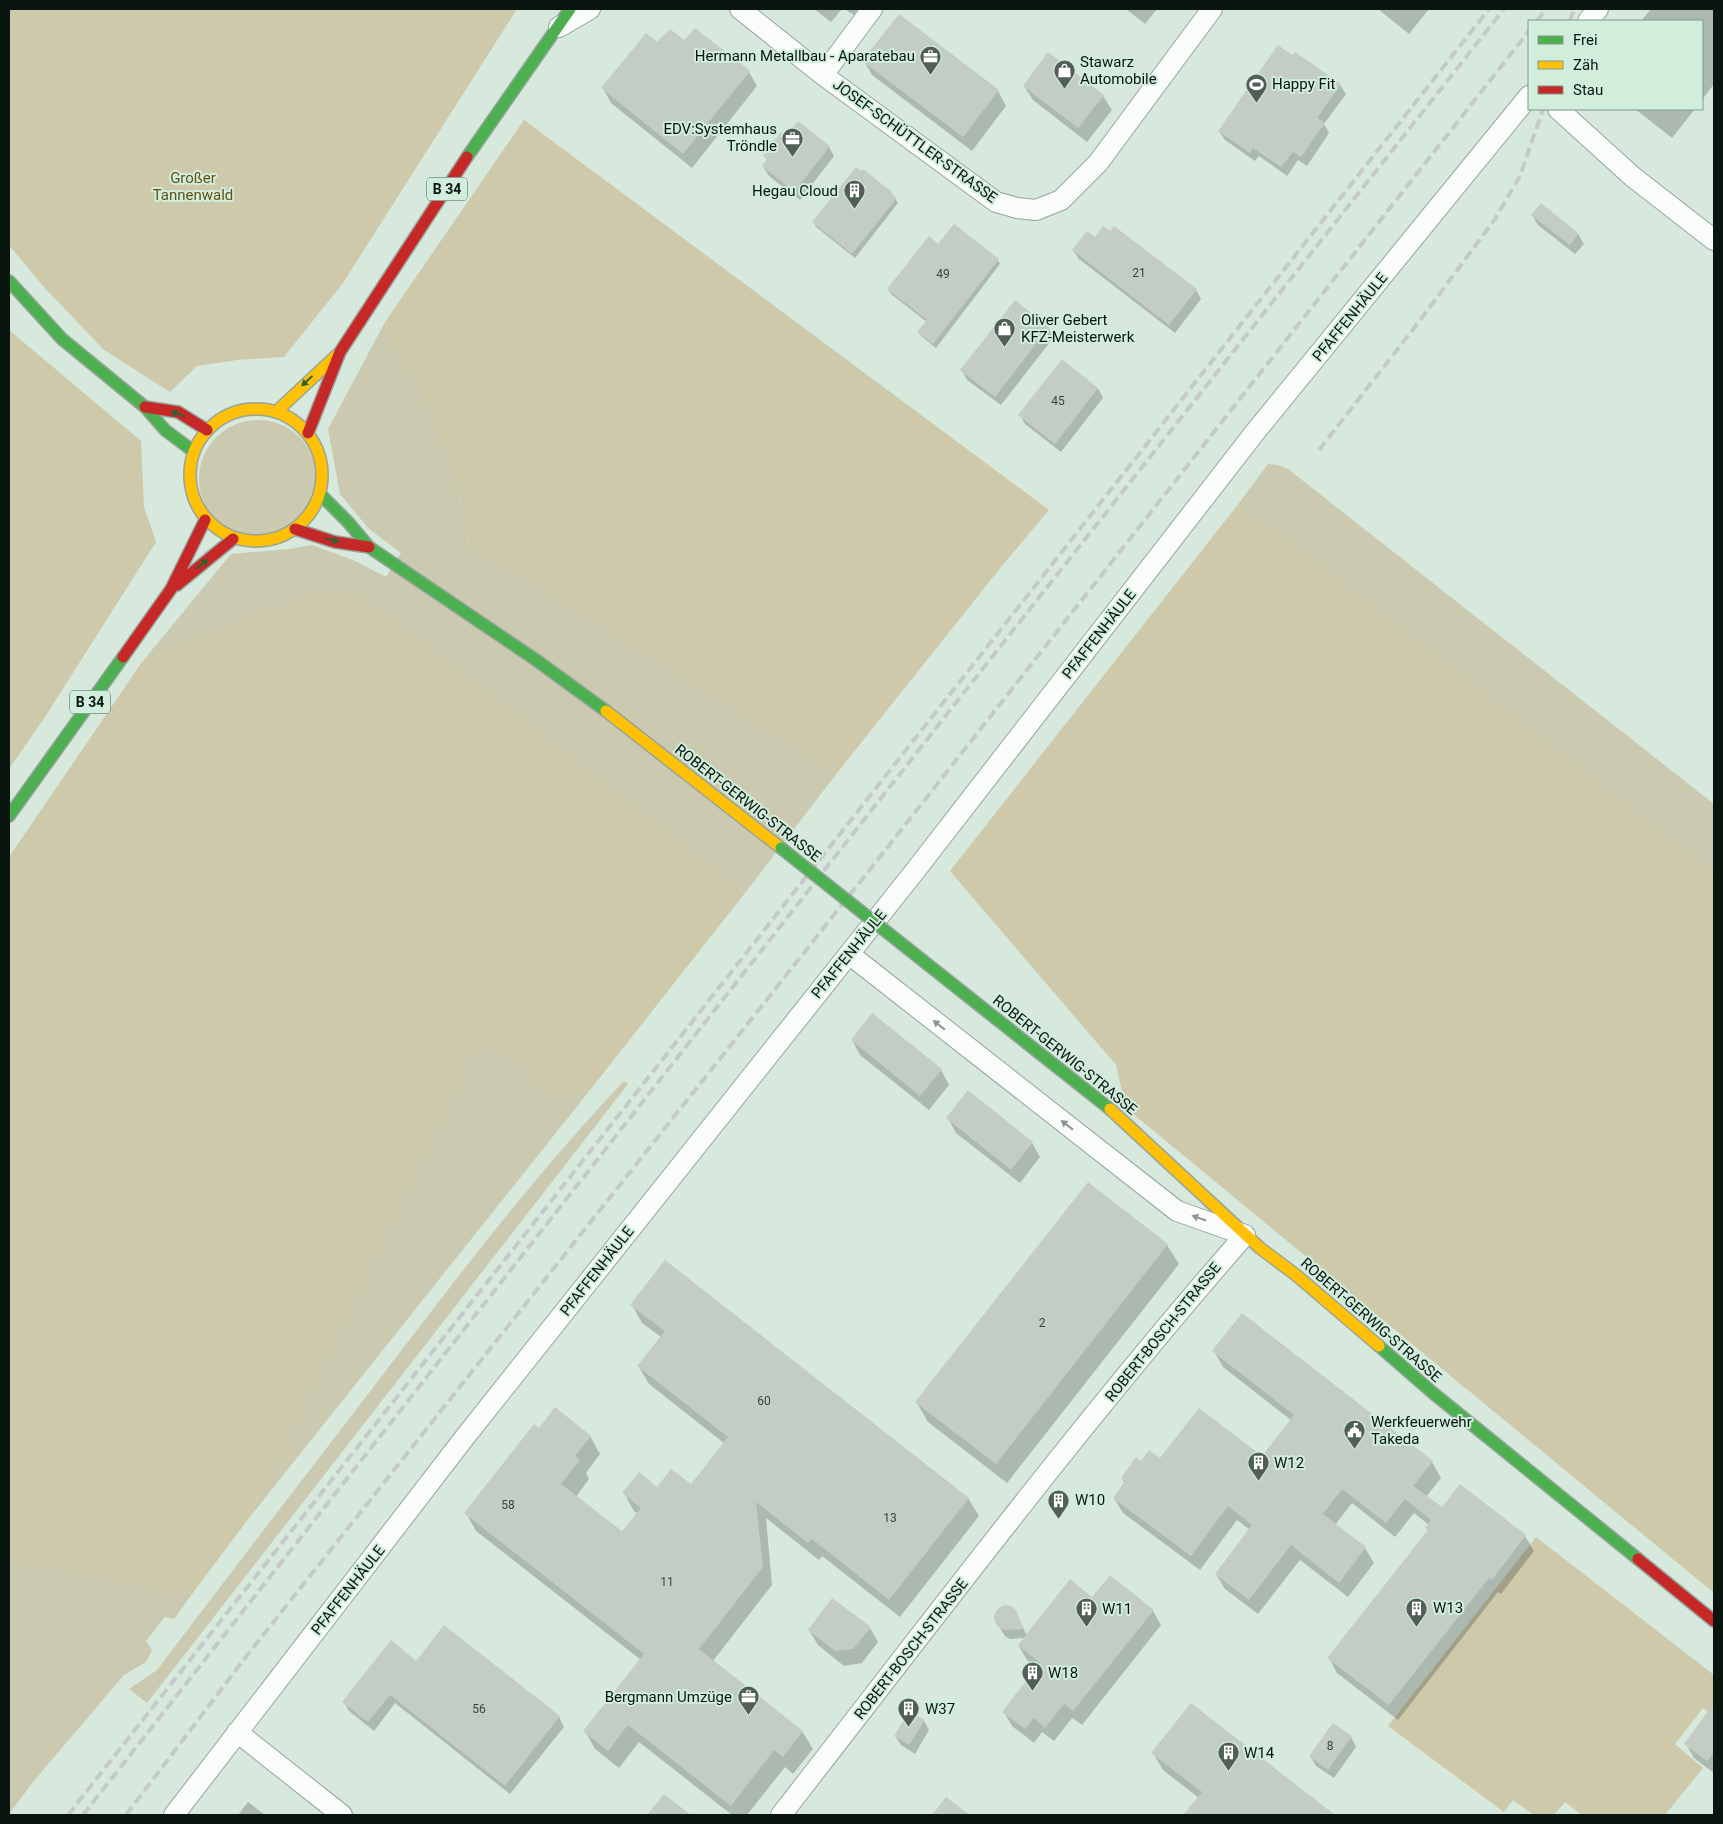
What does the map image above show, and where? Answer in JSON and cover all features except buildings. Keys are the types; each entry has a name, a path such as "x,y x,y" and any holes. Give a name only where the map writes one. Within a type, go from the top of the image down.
{"street":[{"name":"B 34","path":"308,433 340,352 466,158 570,9"},
{"path":"557,28 590,9"},
{"name":"JOSEF-SCHÜTTLER-STRASSE","path":"740,9 823,75 996,202 1016,208 1036,210 1061,200 1098,163 1212,9"},
{"name":"JOSEF-SCHÜTTLER-STRASSE","path":"823,75 872,9"},
{"path":"1589,20 1598,9"},
{"name":"PFAFFENHÄULE","path":"174,1815 465,1437 849,954 1256,431 1528,97"},
{"path":"1559,110 1633,177 1714,240"},
{"path":"9,281 62,339 145,407 165,430 193,452"},
{"name":"B 34","path":"276,412 340,352"},
{"path":"145,407 178,412 207,430"},
{"path":"258,408 276,412 293,420 308,433 318,452 323,473 320,494 311,514 295,529 276,539 255,542 233,539 218,531 205,520 197,508 191,494 189,480 193,452 207,430 222,418 239,411 258,408"},
{"name":"ROBERT-GERWIG-STRASSE","path":"320,494 348,522 369,547 536,660 617,719 1101,1101 1245,1235 1296,1275 1433,1393 1714,1621"},
{"name":"B 34","path":"9,816 172,589 205,520"},
{"name":"ROBERT-GERWIG-STRASSE","path":"295,529 335,542 369,547"},
{"name":"B 34","path":"172,589 233,539"},
{"path":"849,954 1177,1211 1245,1235"},
{"name":"ROBERT-BOSCH-STRASSE","path":"781,1815 1050,1470 1202,1283 1245,1235"},
{"path":"238,1732 342,1815"}],"green space":[{"name":"Großer Tannenwald","path":"9,9 517,9 343,283 284,357 237,360 197,366 170,392 104,350 43,286 9,245"},
{"path":"524,120 1049,510 1005,562 837,773 558,598 469,545 454,469 419,387 393,345 385,322"},
{"path":"385,322 393,345 419,387 454,469 469,545 558,598 837,773 745,893 362,596 332,591 296,600 233,623 142,662 231,554 312,545 353,560 386,577 401,553 369,529 340,494 328,429"},
{"path":"9,330 141,441 144,507 156,542 45,717 9,769"},
{"path":"258,420 281,424 300,437 313,456 317,479 313,502 300,521 281,534 258,538 235,534 216,521 203,502 199,479 203,456 216,437 235,424"},
{"path":"1268,464 1288,469 1714,804 1714,874 1274,530 1236,507"},
{"path":"1236,507 1274,530 1714,874 1714,1593 1126,1108 1116,1065 950,871"},
{"path":"332,591 362,596 745,893 590,1090 550,1097 521,1065 477,1041 249,1518 192,1594 9,1560 9,857 142,662 233,623 296,600"},
{"path":"477,1041 521,1065 550,1097 590,1090 249,1518"},
{"path":"624,1081 628,1084 147,1703 129,1689 157,1670 465,1268 558,1154"},
{"path":"1536,1537 1714,1675 1714,1716 1703,1708 1675,1744 1703,1768 1665,1815 1582,1815 1565,1802 1554,1815 1534,1815 1513,1800 1504,1812 1388,1726"},
{"path":"9,1560 192,1594 174,1619 165,1617 146,1641 152,1650 146,1662 124,1675 33,1782 9,1814"}],"railway":[{"path":"68,1815 1489,9"},
{"path":"83,1815 947,714 1504,9"},
{"path":"1538,20 1546,9"},
{"path":"1570,20 1574,9"},
{"path":"126,1815 245,1658 898,834 1528,32"},
{"path":"1319,450 1418,323 1495,219 1520,176 1543,110"}],"traffic: fast":[{"path":"467,157 570,9"},
{"path":"9,281 62,339 145,407 165,430 193,451"},
{"path":"320,494 348,522 369,547 536,660 606,711"},
{"path":"9,816 123,657"},
{"path":"781,848 907,948"},
{"path":"907,948 1110,1109"},
{"path":"1379,1346 1433,1393 1638,1559"}],"traffic: slow":[{"path":"276,412 337,355"},
{"path":"256,409 269,410 281,414 303,428 317,450 321,462 322,475 321,488 317,500 303,522 281,536 269,540 256,541 243,540 231,536 209,522 195,500 191,488 190,475 191,462 195,450 209,428 231,414 243,410 256,409"},
{"path":"606,711 781,848"},
{"path":"1110,1109 1260,1248 1296,1275 1379,1346"}],"traffic: jam":[{"path":"308,433 340,352 467,157"},
{"path":"145,407 178,412 207,430"},
{"path":"123,657 171,589 205,520"},
{"path":"295,529 335,542 369,547"},
{"path":"177,585 233,539"},
{"path":"1638,1559 1714,1621"}],"place":[{"name":"Hermann Metallbau - Aparatebau","path":"931,75"},
{"name":"Stawarz Automobile","path":"1064,90"},
{"name":"Happy Fit","path":"1256,103"},
{"name":"EDV:Systemhaus Tröndle","path":"793,157"},
{"name":"Hegau Cloud","path":"854,210"},
{"name":"Oliver Gebert KFZ-Meisterwerk","path":"1005,348"},
{"name":"Werkfeuerwehr Takeda","path":"1355,1450"},
{"name":"W12","path":"1258,1482"},
{"name":"W10","path":"1059,1519"},
{"name":"W13","path":"1417,1627"},
{"name":"W11","path":"1086,1628"},
{"name":"W18","path":"1032,1692"},
{"name":"Bergmann Umzüge","path":"748,1716"},
{"name":"W37","path":"909,1728"},
{"name":"W14","path":"1228,1772"}]}
